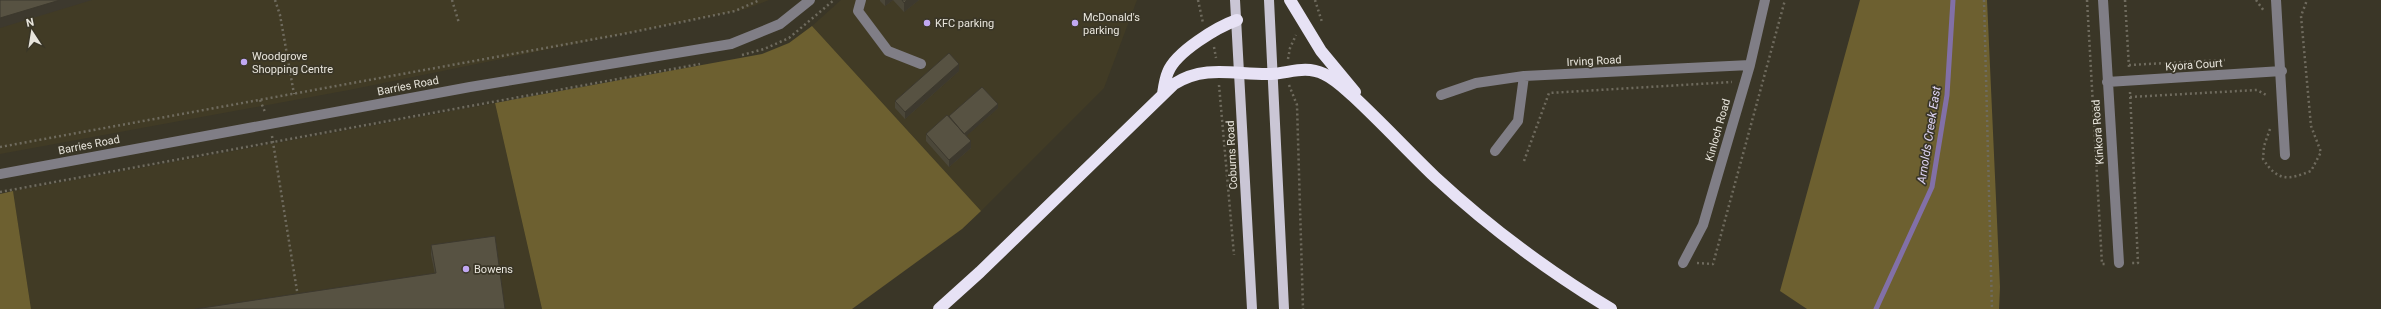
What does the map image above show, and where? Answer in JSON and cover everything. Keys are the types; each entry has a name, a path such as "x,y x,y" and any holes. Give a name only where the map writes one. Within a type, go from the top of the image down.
{"highway":[{"path":"1290,0 1307,30 1371,112 1405,149 1468,207 1545,267 1611,309"},
{"path":"1163,94 1168,71 1186,52 1208,34 1237,20"},
{"path":"940,309 1163,94 1184,77 1217,71 1272,74 1287,70 1312,70 1324,74 1371,112"}],"main road":[{"name":"Coburns Road","path":"1235,0 1252,309"},
{"path":"1269,0 1284,309"}],"street":[{"name":"Barries Road","path":"0,174 470,87 731,44 780,24 810,0"},
{"path":"861,0 858,11 888,51 921,64"},
{"name":"Kinloch Road","path":"1683,263 1703,225 1746,81 1765,0"},
{"name":"Kinkora Road","path":"2103,0 2119,263"},
{"path":"2276,0 2282,71 2285,155"},
{"name":"Irving Road","path":"1441,95 1476,83 1524,76 1750,65"},
{"name":"Kyora Court","path":"2107,82 2282,71"},
{"path":"1495,151 1518,121 1524,76"}],"path":[{"path":"275,0 280,15 294,94"},
{"path":"452,0 459,23"},
{"path":"0,147 636,32 735,11 760,0"},
{"path":"736,57 764,49 789,38 834,0"},
{"path":"1198,0 1202,21 1215,48 1235,263"},
{"path":"1303,309 1297,105 1286,77 1290,48 1296,34 1322,24 1314,0"},
{"path":"1683,263 1713,264 1785,0"},
{"path":"1984,0 1992,309"},
{"path":"2256,0 2265,13"},
{"path":"2271,126 2264,146 2263,160 2270,170 2285,178 2296,178 2312,171 2321,152 2311,126 2301,16 2307,0"},
{"path":"2129,65 2230,60"},
{"path":"0,192 706,63"},
{"path":"1524,161 1549,93 1764,80"},
{"path":"2130,97 2257,90 2267,95 2269,102"},
{"path":"260,100 269,124 273,142 299,303"}],"shaded area":[{"name":"Woodgrove Shopping Centre","path":"0,0 769,0 746,9 349,90 0,154"},
{"path":"841,0 1137,0 1104,88 981,211 812,26"},
{"path":"1860,0 1987,0 2000,287 1999,309 1807,309 1780,291"},
{"path":"812,26 981,211 962,229 852,309 542,309 495,103 762,54 789,43"},
{"path":"495,103 542,309 31,309 13,191"},
{"path":"13,191 31,309 0,309 0,194"}],"building":[{"path":"0,0 60,0 0,18"},
{"path":"949,53 959,64 905,112 895,101"},
{"path":"982,87 998,104 964,134 949,116"},
{"path":"947,115 971,141 949,160 926,134"},
{"name":"Bowens","path":"495,236 505,309 195,309 436,273 431,245"}],"waterway":[{"name":"Arnolds Creek East","path":"1876,309 1932,187 1947,95 1953,0"}],"place":[{"name":"KFC parking","path":"927,23"},
{"name":"McDonald's parking","path":"1075,23"},
{"name":"Woodgrove Shopping Centre","path":"244,62"},
{"name":"Bowens","path":"466,269"}]}
